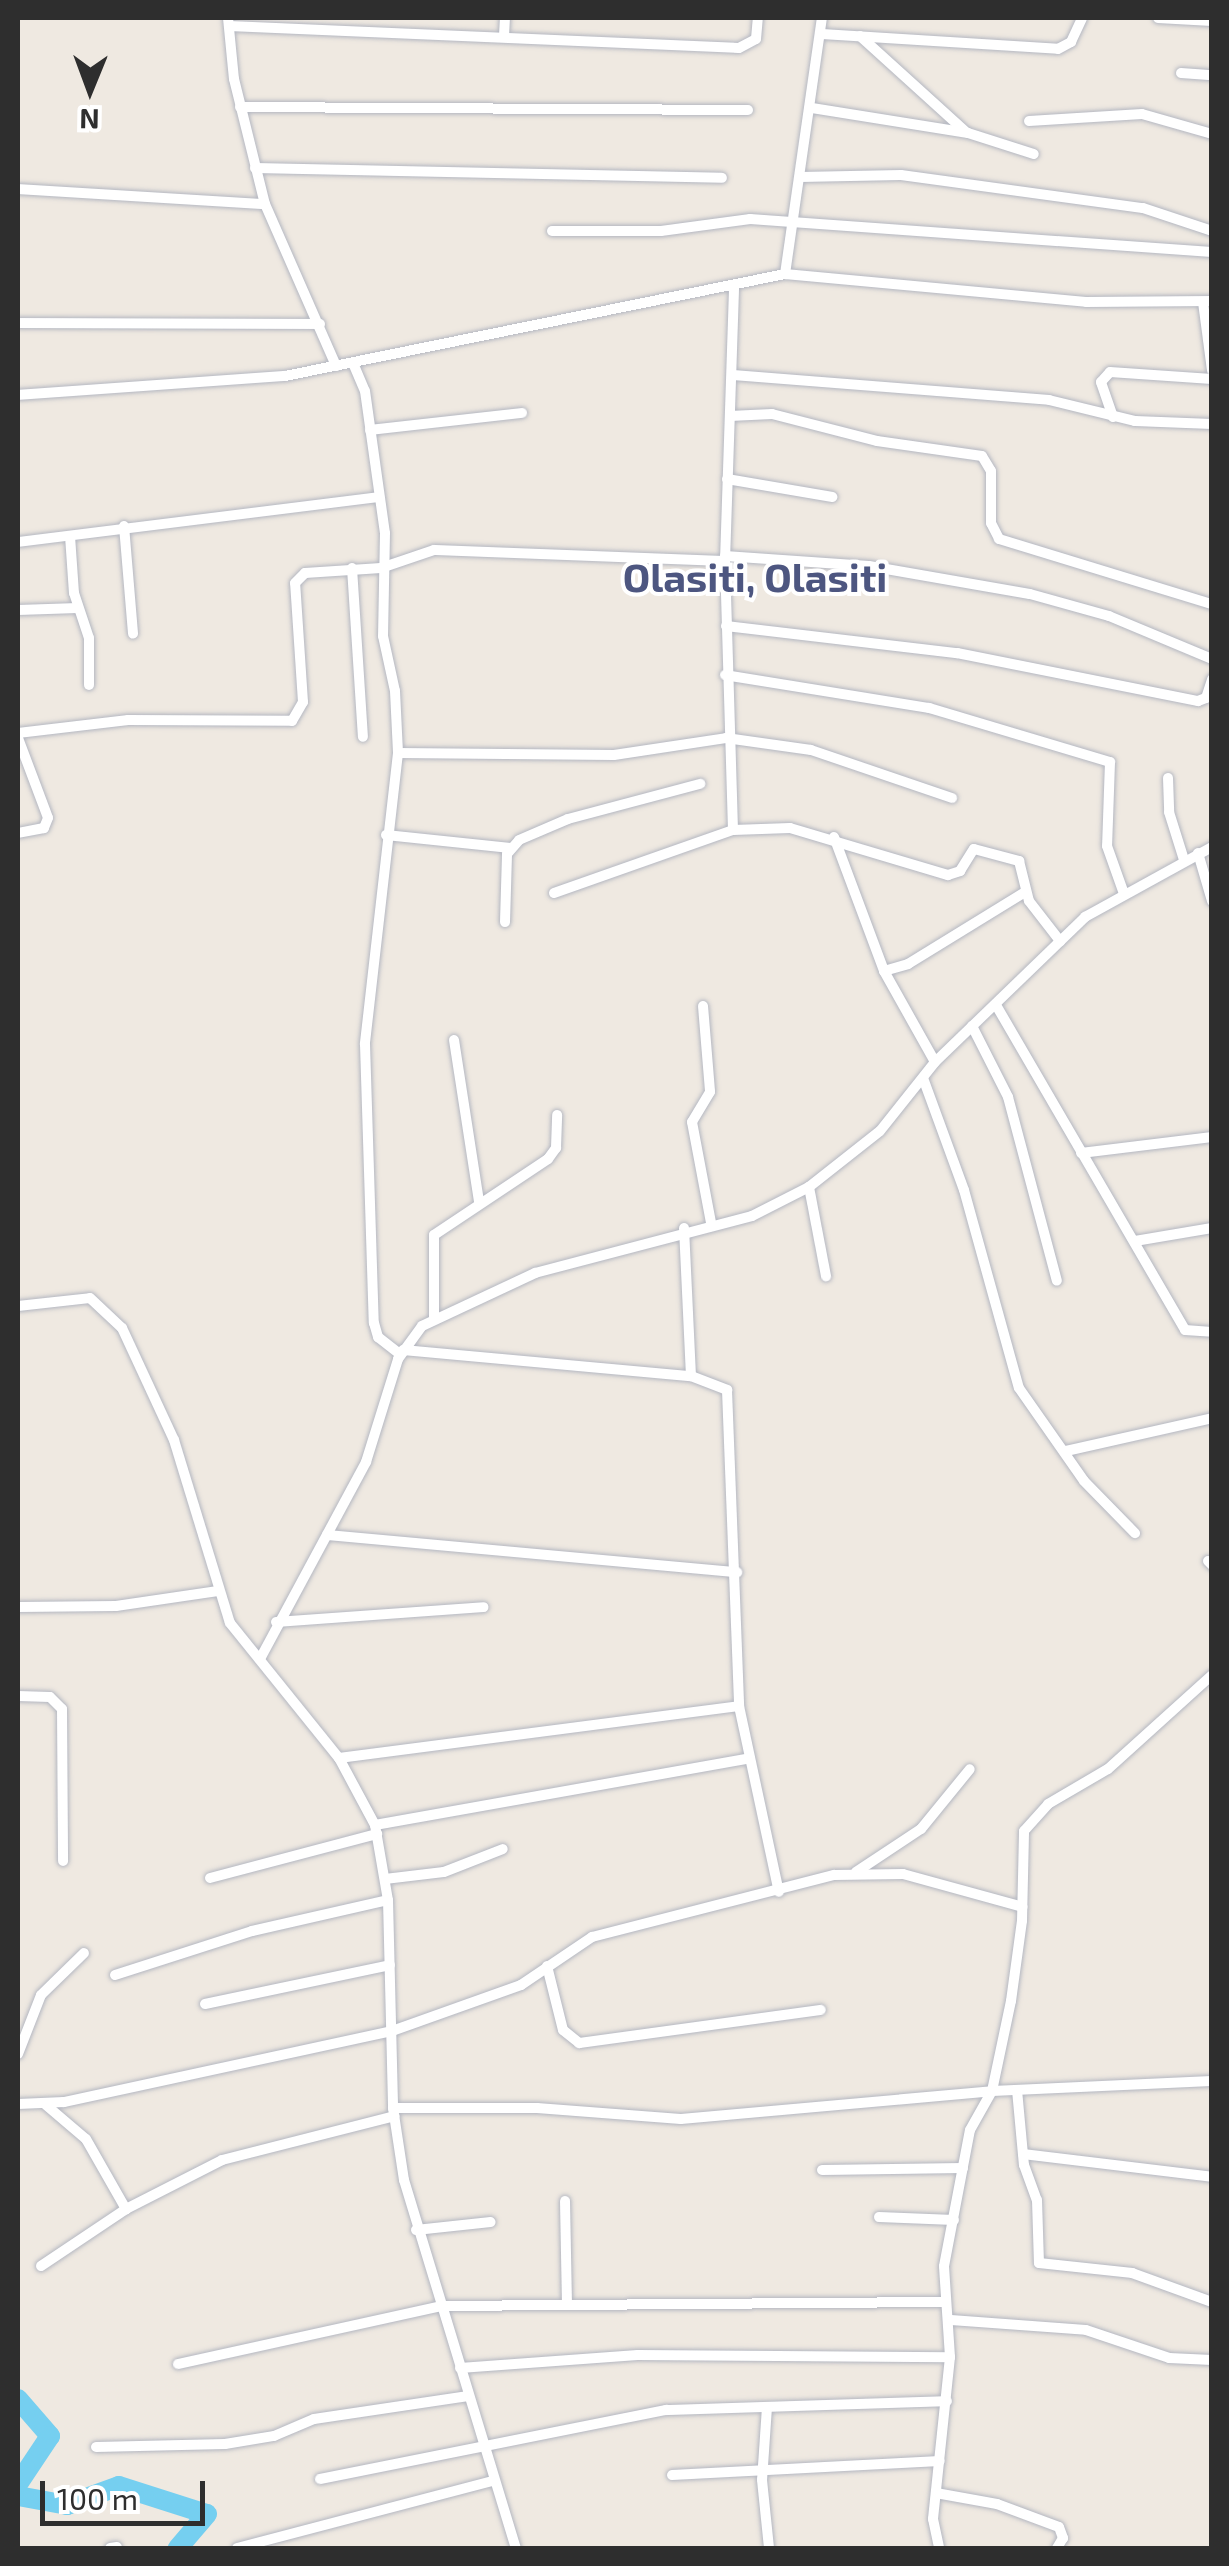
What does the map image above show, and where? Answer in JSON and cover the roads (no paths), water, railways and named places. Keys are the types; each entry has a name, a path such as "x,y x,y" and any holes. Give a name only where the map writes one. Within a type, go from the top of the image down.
{"street":[{"path":"504,36 506,18"},
{"path":"336,366 266,204 240,106 228,22 746,47 756,39 758,18"},
{"path":"786,274 790,221 812,108 822,18"},
{"path":"822,34 1058,49 1071,42 1082,18"},
{"path":"1158,18 1212,21"},
{"path":"860,35 968,133"},
{"path":"1181,73 1212,75"},
{"path":"240,106 748,110"},
{"path":"812,108 968,133 1034,154"},
{"path":"1029,121 1142,114 1212,134"},
{"path":"255,168 722,178"},
{"path":"800,176 901,176 1143,208 1212,231"},
{"path":"18,189 266,204"},
{"path":"552,231 790,221 1212,252"},
{"path":"18,395 224,382 336,366 548,317 786,274 1086,302 1207,302 1212,370"},
{"path":"733,830 724,676 734,286"},
{"path":"18,323 320,324"},
{"path":"353,363 370,430 386,542 382,568 398,754 365,1044 374,1323 378,1337 402,1352 691,1376 717,1381 729,1395 739,1706 779,1892"},
{"path":"1113,417 1102,382 1110,372 1212,379"},
{"path":"733,375 1049,400 1113,417 1212,424"},
{"path":"370,430 522,413"},
{"path":"730,416 772,414 877,441 982,456 991,471 992,523 999,539 1212,604"},
{"path":"727,479 832,497"},
{"path":"18,542 124,526 379,498"},
{"path":"124,526 133,634"},
{"path":"70,536 78,608 89,638 89,685"},
{"path":"18,833 39,830 48,818 23,772 18,736 128,720 292,721 303,702 295,583 305,573 382,568 434,550 868,566 1030,594 1109,616 1212,659"},
{"path":"352,568 363,737"},
{"path":"18,610 78,608"},
{"path":"726,626 957,653 1198,701 1206,698 1212,680"},
{"path":"724,676 929,708 1110,762 1107,846 1124,891"},
{"path":"398,754 614,755 726,738 811,750 952,798"},
{"path":"1168,778 1169,812 1184,860"},
{"path":"386,835 510,848 568,819 700,784"},
{"path":"554,893 733,830 790,828 948,875 960,871 970,850 1011,858 1022,865 1025,892 1060,941"},
{"path":"834,838 884,971 935,1062"},
{"path":"260,1660 276,1622 373,1446 402,1352 434,1318 535,1273 684,1228 752,1216 809,1187 880,1131 935,1062 1060,941 1124,891 1212,847"},
{"path":"505,922 510,848"},
{"path":"1198,853 1212,901"},
{"path":"884,971 908,964 1025,892"},
{"path":"996,1005 1185,1330 1212,1332"},
{"path":"703,1006 710,1092 692,1122 711,1223"},
{"path":"972,1026 1008,1097 1057,1280"},
{"path":"454,1040 479,1202"},
{"path":"923,1078 964,1190 1020,1388 1084,1481 1136,1533"},
{"path":"434,1318 434,1235 553,1154 557,1115"},
{"path":"1081,1153 1212,1136"},
{"path":"809,1187 826,1276"},
{"path":"684,1228 691,1376"},
{"path":"1135,1241 1212,1228"},
{"path":"18,1306 90,1298 122,1328 174,1440 230,1624 339,1758 376,1830 388,1900 393,2112 416,2230 516,2548"},
{"path":"1066,1451 1212,1418"},
{"path":"326,1535 737,1572"},
{"path":"18,1608 116,1606 218,1592"},
{"path":"276,1622 483,1607"},
{"path":"939,2548 932,2525 950,2358 951,2320 944,2302 970,2130 992,2091 1023,1907 1022,1840 1028,1822 1108,1769 1212,1676"},
{"path":"18,1696 50,1696 62,1709 63,1861"},
{"path":"339,1758 739,1706"},
{"path":"210,1878 376,1830 748,1759"},
{"path":"18,2104 46,2104 392,2031 522,1984 608,1932 856,1872 921,1830 970,1769"},
{"path":"385,1879 444,1872 503,1849"},
{"path":"856,1872 925,1878 1023,1907"},
{"path":"116,1974 252,1931 388,1900"},
{"path":"18,2054 20,2040 49,1984 84,1953"},
{"path":"205,2004 390,1965"},
{"path":"547,1966 563,2030 578,2043 820,2010"},
{"path":"41,2266 126,2209 222,2160 393,2112 537,2108 681,2119 992,2091 1212,2081"},
{"path":"1017,2090 1023,2154 1036,2193 1037,2252 1044,2267 1132,2273 1212,2302"},
{"path":"46,2104 86,2139 126,2209"},
{"path":"1023,2154 1212,2177"},
{"path":"822,2170 963,2168"},
{"path":"565,2201 567,2305"},
{"path":"879,2217 954,2220"},
{"path":"416,2230 491,2222"},
{"path":"178,2364 441,2306 944,2302"},
{"path":"951,2320 1086,2330 1169,2358 1212,2360"},
{"path":"460,2368 638,2355 950,2358"},
{"path":"96,2447 225,2444 274,2436 314,2419 468,2396"},
{"path":"320,2479 666,2410 947,2401"},
{"path":"767,2407 762,2466 770,2548"},
{"path":"672,2474 762,2466 940,2461"},
{"path":"237,2548 493,2482"},
{"path":"936,2493 997,2504 1059,2527 1063,2538 1057,2548"}],"waterway":[{"path":"18,2399 50,2436 18,2484"},
{"path":"18,2496 67,2505 119,2486 207,2514 178,2548"}],"district":[{"name":"Olasiti, Olasiti","path":"755,576"}]}
